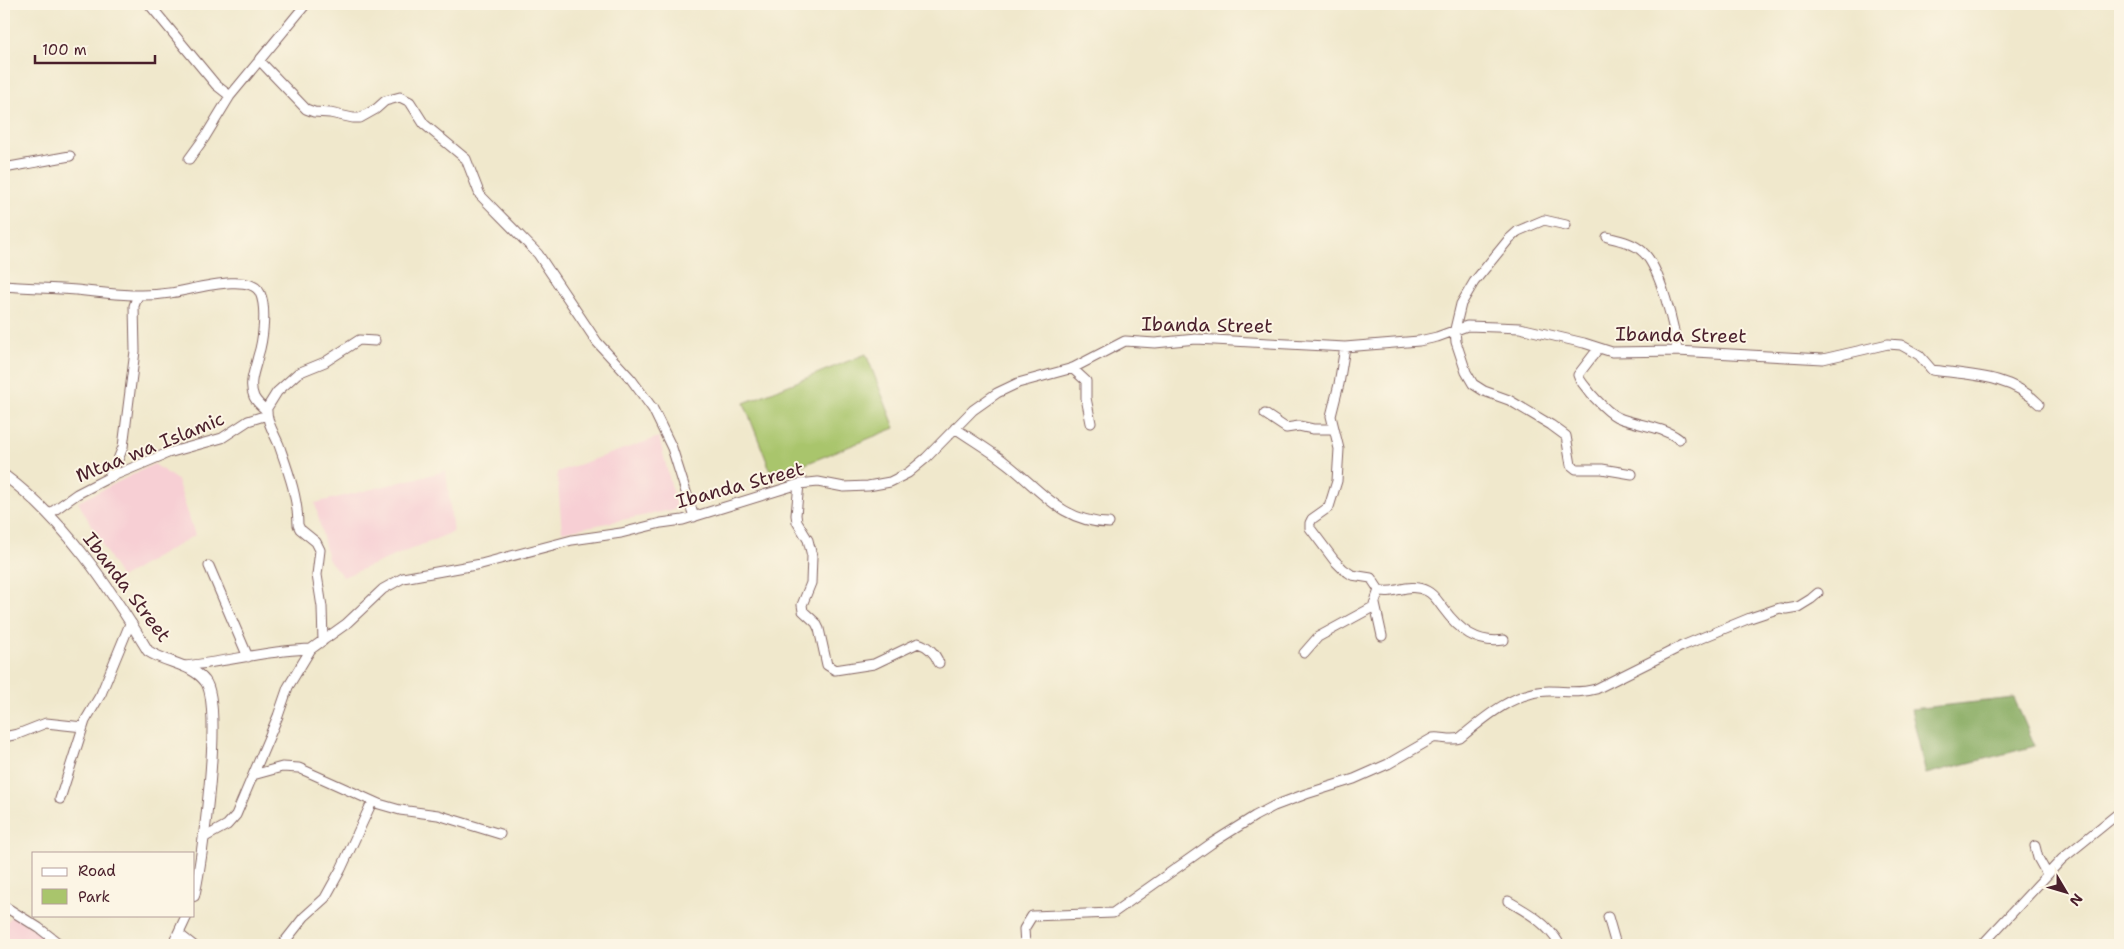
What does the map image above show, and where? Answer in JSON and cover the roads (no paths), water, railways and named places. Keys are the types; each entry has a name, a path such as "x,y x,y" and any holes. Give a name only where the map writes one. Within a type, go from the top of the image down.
{"street":[{"path":"149,4 216,85 230,96"},
{"path":"189,159 205,138 230,96 306,4"},
{"path":"259,60 306,109 314,112 353,118 368,114 386,101 394,98 410,102 424,124 466,159 480,195 538,254 597,342 631,379 653,409 672,448 694,518"},
{"path":"4,168 70,156"},
{"path":"1566,225 1544,220 1518,231 1509,239 1471,287 1461,304 1455,329 1456,342 1466,372 1473,384 1484,391 1509,400 1566,436 1571,465 1576,468 1602,469 1632,474"},
{"path":"1607,237 1637,247 1645,252 1652,264 1669,310 1677,351"},
{"path":"4,286 138,296 164,294 192,287 238,282 249,283 259,290 262,299 263,322 261,344 252,376 252,389 258,404 267,413 295,492 298,525 300,529 316,542 320,550 317,575 322,601 323,641"},
{"path":"108,478 117,462 122,447 134,350 134,306 138,296"},
{"name":"Ibanda Street","path":"310,649 346,624 384,589 404,578 481,564 572,540 621,533 694,518 799,484 818,482 844,487 868,486 890,482 908,473 926,458 973,410 996,392 1018,383 1072,368 1125,341 1155,343 1196,339 1345,347 1419,342 1467,326 1520,328 1584,343 1612,352 1677,351 1824,359 1888,344 1902,345 1919,355 1932,370 2002,380 2030,394 2039,404"},
{"path":"267,413 269,402 298,373 325,362 359,340 375,341"},
{"path":"1345,347 1331,420 1339,449 1337,481 1329,507 1312,519 1310,526 1339,566 1352,574 1371,578 1379,590 1389,592 1405,587 1426,590 1474,638 1491,642 1504,640"},
{"path":"1598,348 1578,375 1597,400 1616,417 1657,428 1672,434 1678,439"},
{"path":"1072,368 1086,381 1086,398 1091,423"},
{"path":"1320,429 1333,409"},
{"name":"Mtaa wa Islamic","path":"48,514 76,494 108,478 176,450 222,438 248,421 267,413"},
{"path":"1265,414 1286,428 1299,426 1333,429"},
{"path":"955,428 1006,462 1058,507 1086,520 1109,523"},
{"name":"Ibanda Street","path":"4,475 48,514 109,588 148,651 170,662 184,666 205,681 211,691 212,732 205,837 200,873 195,892"},
{"path":"799,484 797,522 808,540 812,556 811,583 802,605 803,611 816,623 822,639 827,665 835,670 874,664 918,642 931,650 939,663"},
{"path":"210,566 248,657"},
{"path":"1379,590 1375,604 1382,636"},
{"path":"1025,945 1024,929 1032,916 1113,913 1212,843 1274,806 1354,779 1388,764 1433,738 1440,737 1455,740 1460,738 1496,709 1514,700 1547,691 1581,693 1596,689 1682,646 1726,630 1750,618 1780,608 1798,607 1811,600 1818,593"},
{"path":"1304,653 1318,637 1367,611 1375,604"},
{"path":"60,799 83,727 101,694 129,626 132,624"},
{"path":"184,666 216,663 279,651 310,649"},
{"path":"205,837 227,825 240,806 278,716 288,686 310,649"},
{"path":"4,737 18,734 46,723 83,727"},
{"path":"254,775 282,767 299,768 372,802 393,809 438,814 500,834"},
{"path":"282,945 304,917 326,898 372,802"},
{"path":"1982,945 2062,859 2120,812"},
{"path":"2034,846 2047,874"},
{"path":"1508,901 1540,921 1551,931 1560,945"},
{"path":"4,906 39,928 61,945"},
{"path":"173,945 187,916"},
{"path":"1608,917 1616,945"},
{"path":"179,934 193,945"}]}
